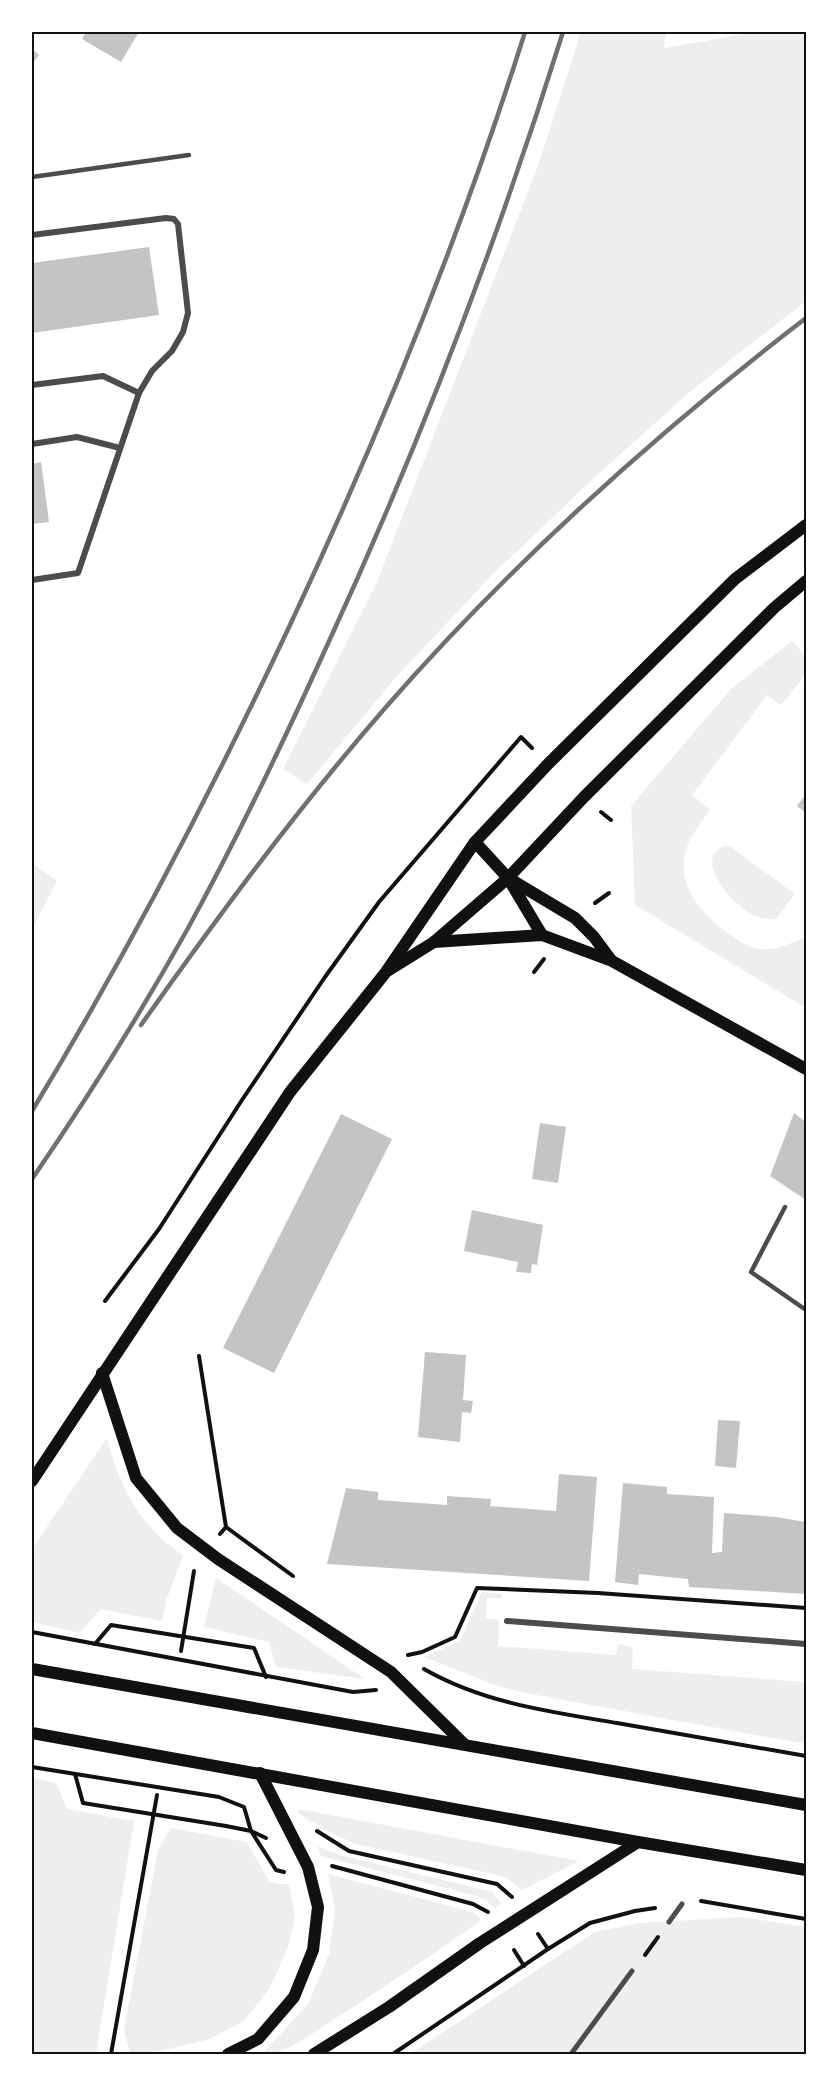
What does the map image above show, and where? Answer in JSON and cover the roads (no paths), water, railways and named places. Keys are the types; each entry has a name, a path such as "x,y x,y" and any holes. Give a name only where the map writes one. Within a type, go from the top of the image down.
{"main road":[{"path":"32,1481 290,1092 386,972 476,842 549,763 735,579 807,525"},
{"path":"386,972 434,942 508,878 584,797 774,608 807,581"},
{"path":"476,842 508,878 542,935"},
{"path":"508,878 575,918 594,937 612,961"},
{"path":"434,942 542,935 612,961 807,1069"},
{"path":"102,1373 136,1478 177,1528 391,1672 464,1744"},
{"path":"32,1669 807,1805"},
{"path":"32,1733 638,1842 807,1870"},
{"path":"228,2055 258,2039 294,1997 313,1950 318,1907 308,1867 260,1773"},
{"path":"314,2055 638,1842"}],"street":[{"path":"32,235 166,218 174,219 178,224 188,313 183,332 172,351 152,371 139,393 78,573 32,580"},
{"path":"32,385 103,376 139,393"},
{"path":"32,444 77,437 120,448"},
{"path":"507,1621 807,1644"},
{"path":"669,1922 682,1904"},
{"path":"571,2055 632,1971"}],"lane":[{"path":"32,177 189,155"},
{"path":"785,1207 751,1272 807,1310"}],"railway":[{"path":"32,1111 135,932 199,810 323,553 417,333 474,183 525,32"},
{"path":"32,1179 112,1057 187,930 309,686 392,498 454,345 511,189 563,32"},
{"path":"141,1025 290,823 353,745 434,654 534,551 640,454 694,407 806,318"}]}
